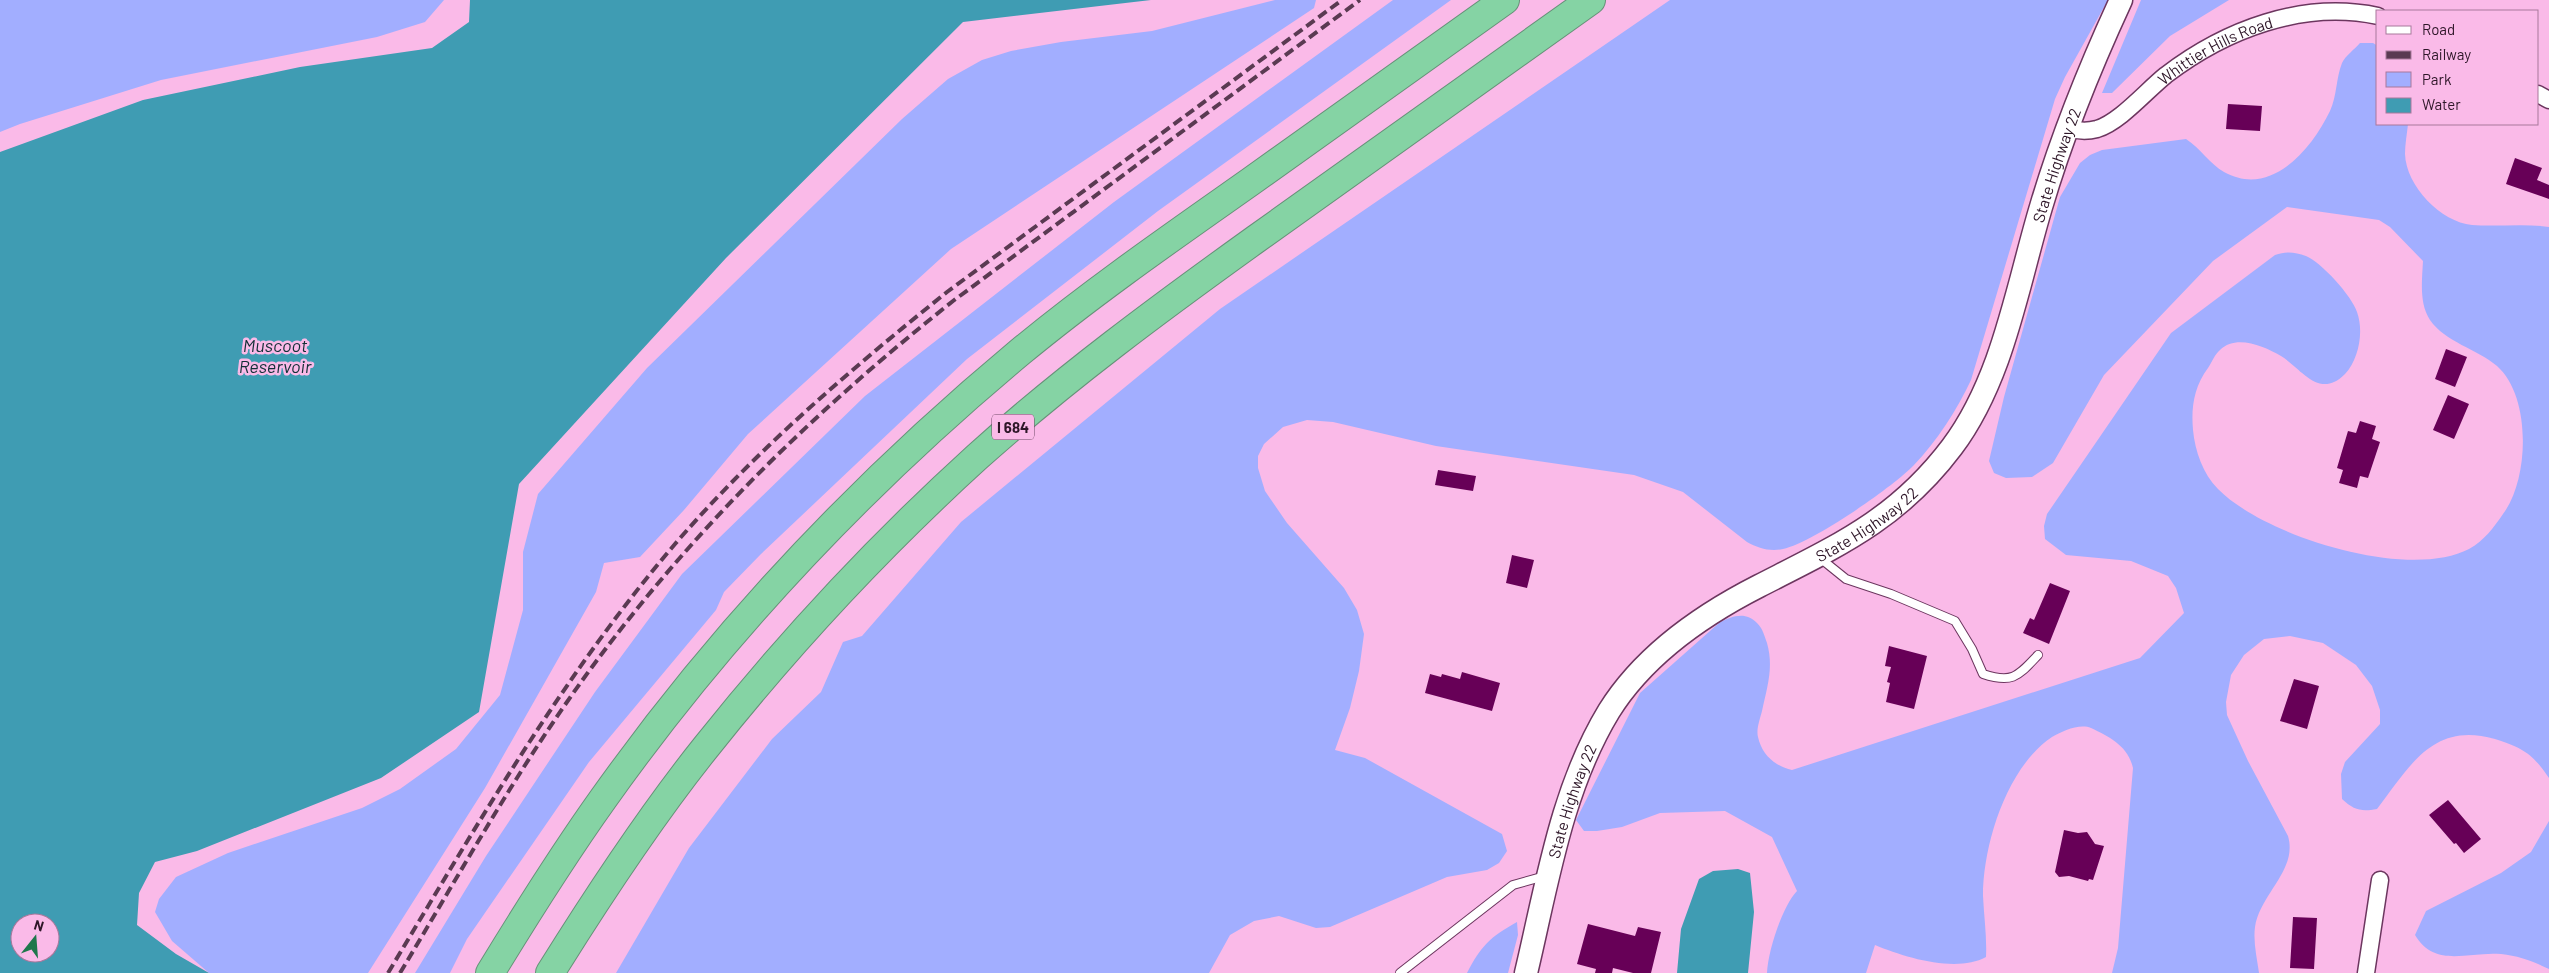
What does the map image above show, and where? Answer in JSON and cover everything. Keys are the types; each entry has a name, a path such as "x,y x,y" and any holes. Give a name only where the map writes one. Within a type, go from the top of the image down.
{"highway":[{"path":"490,973 546,882 603,799 663,718 733,633 797,563 869,490 943,420 1014,358 1103,288 1505,0"},
{"name":"I 684","path":"550,973 589,911 645,830 704,750 834,597 904,526 978,457 1054,392 1134,328 1591,0"}],"main road":[{"name":"State Highway 22","path":"1526,973 1550,874 1580,768 1611,709 1630,684 1668,644 1693,625 1757,587 1859,534 1912,494 1934,471 1972,416 1998,354 2042,204 2067,128 2121,0"}],"street":[{"name":"Whittier Hills Road","path":"2067,128 2082,132 2097,129 2108,123 2167,75 2199,52 2266,18 2323,8 2366,12 2376,15"},
{"path":"2366,973 2380,880"}],"lane":[{"path":"1818,556 1846,579 1891,594 1955,621 1972,649 1983,674 2002,680 2018,676 2038,655"},
{"path":"1400,973 1513,885 1550,874"}],"green space":[{"path":"0,0 444,0 425,22 377,37 161,80 0,132"},
{"path":"1275,0 1316,0 1314,8 951,249 748,434 684,510 640,557 604,563 596,592 485,788 368,973 209,973 172,941 155,912 159,899 176,877 228,853 362,808 400,789 456,749 500,695 523,610 523,552 538,494 647,368 902,119 948,79 982,60 1011,51 1061,42 1152,31"},
{"path":"1393,0 1451,0 1158,211 967,359 761,554 724,592 716,610 589,762 467,939 450,973 415,973 486,856 595,692 682,574 865,396 1114,202"},
{"path":"1670,0 2108,0 2065,77 2055,99 1971,380 1959,403 1931,446 1904,475 1832,526 1796,545 1773,550 1755,546 1747,542 1683,492 1634,475 1436,446 1333,422 1307,420 1283,427 1264,444 1258,456 1258,468 1265,491 1287,523 1344,588 1357,610 1364,634 1359,671 1350,708 1335,750 1365,758 1502,834 1507,851 1499,863 1487,870 1447,877 1330,927 1316,928 1279,916 1254,921 1230,935 1209,973 616,973 689,848 772,739 821,692 843,642 862,636 961,522 1220,309"},
{"path":"2141,0 2229,0 2170,36 2112,93 2102,93"},
{"path":"2360,43 2376,45 2376,125 2408,125 2405,150 2407,166 2418,190 2437,210 2460,222 2472,225 2530,225 2549,227 2549,778 2532,757 2520,749 2495,739 2473,735 2455,736 2439,742 2412,763 2377,809 2362,810 2354,808 2342,799 2341,774 2345,762 2380,724 2380,710 2372,686 2356,665 2323,643 2290,636 2264,639 2244,655 2231,675 2226,702 2227,715 2248,761 2288,836 2290,848 2288,860 2258,915 2255,927 2259,973 2112,973 2118,948 2133,768 2131,760 2123,748 2105,735 2087,727 2071,728 2052,737 2036,750 2022,767 2010,787 2001,808 1987,853 1983,896 1986,957 1974,962 1946,964 1931,962 1901,955 1875,945 1866,973 1767,973 1770,953 1781,918 1791,898 1797,891 1772,837 1725,811 1660,813 1622,827 1584,831 1576,820 1640,693 1719,623 1728,618 1748,617 1753,619 1762,630 1769,652 1770,669 1758,727 1758,737 1770,759 1780,766 1792,770 2140,658 2184,613 2176,588 2168,576 2131,561 2066,555 2045,539 2044,526 2047,514 2171,333 2275,255 2290,252 2312,259 2343,289 2354,305 2359,320 2360,336 2357,353 2345,374 2336,381 2327,384 2311,380 2281,356 2258,345 2242,342 2234,343 2220,350 2199,382 2194,398 2193,413 2193,430 2198,454 2204,469 2213,483 2239,506 2268,523 2338,549 2411,560 2443,558 2469,549 2484,538 2512,499 2518,481 2523,439 2521,417 2516,397 2508,380 2497,366 2436,328 2426,313 2424,306 2422,284 2423,261 2390,227 2379,220 2287,207 2213,261 2104,375 2053,463 2032,477 2006,478 1994,473 1989,461 2004,397 2060,197 2080,163 2090,155 2102,150 2186,139 2224,172 2241,178 2258,179 2273,174 2288,166 2301,154 2322,126 2332,105 2343,60"},
{"path":"2549,821 2549,969 2525,959 2501,954 2443,955 2432,952 2423,945 2415,935 2426,911 2501,873 2531,852"},
{"path":"1517,922 1518,935 1508,973 1467,973 1487,943 1500,932"}],"water":[{"name":"Muscoot Reservoir","path":"470,0 1151,0 963,22 726,258 519,484 479,712 381,778 197,851 155,862 139,893 137,925 176,954 209,973 0,973 0,152 143,100 300,67 432,48 469,22"},
{"path":"1738,869 1750,873 1754,912 1748,973 1677,973 1681,929 1699,879 1713,871"}],"building":[{"path":"2228,104 2262,106 2260,131 2226,129"},
{"path":"2515,158 2542,168 2537,180 2549,185 2549,199 2506,184"},
{"path":"2446,349 2467,357 2455,387 2435,379"},
{"path":"2448,395 2469,404 2454,439 2433,430"},
{"path":"2360,421 2376,426 2372,439 2380,442 2368,478 2360,476 2357,488 2339,483 2343,470 2337,468 2348,431 2356,433"},
{"path":"1438,470 1476,476 1473,491 1435,485"},
{"path":"1512,555 1534,560 1527,588 1506,583"},
{"path":"2050,583 2070,591 2049,644 2023,633 2030,618 2034,620"},
{"path":"1889,646 1927,656 1914,709 1886,702 1890,683 1887,682 1891,667 1885,666"},
{"path":"1462,672 1500,683 1492,711 1425,693 1430,674 1441,677 1442,674 1460,679"},
{"path":"2294,679 2319,686 2307,729 2280,721"},
{"path":"2448,800 2481,839 2464,853 2429,815"},
{"path":"2064,830 2078,833 2087,832 2095,844 2104,846 2093,880 2089,879 2088,881 2069,876 2059,877 2055,872"},
{"path":"2293,917 2317,918 2314,969 2290,968"},
{"path":"1588,924 1635,936 1638,927 1661,932 1651,973 1633,973 1613,968 1612,973 1595,973 1596,969 1577,964"}],"railway":[{"path":"388,973 488,807 558,698 595,645 675,544 738,476 771,443 840,381 947,292 1342,0"},
{"path":"400,973 516,779 566,703 632,615 673,565 760,472 854,384 953,301 1360,0"}]}
